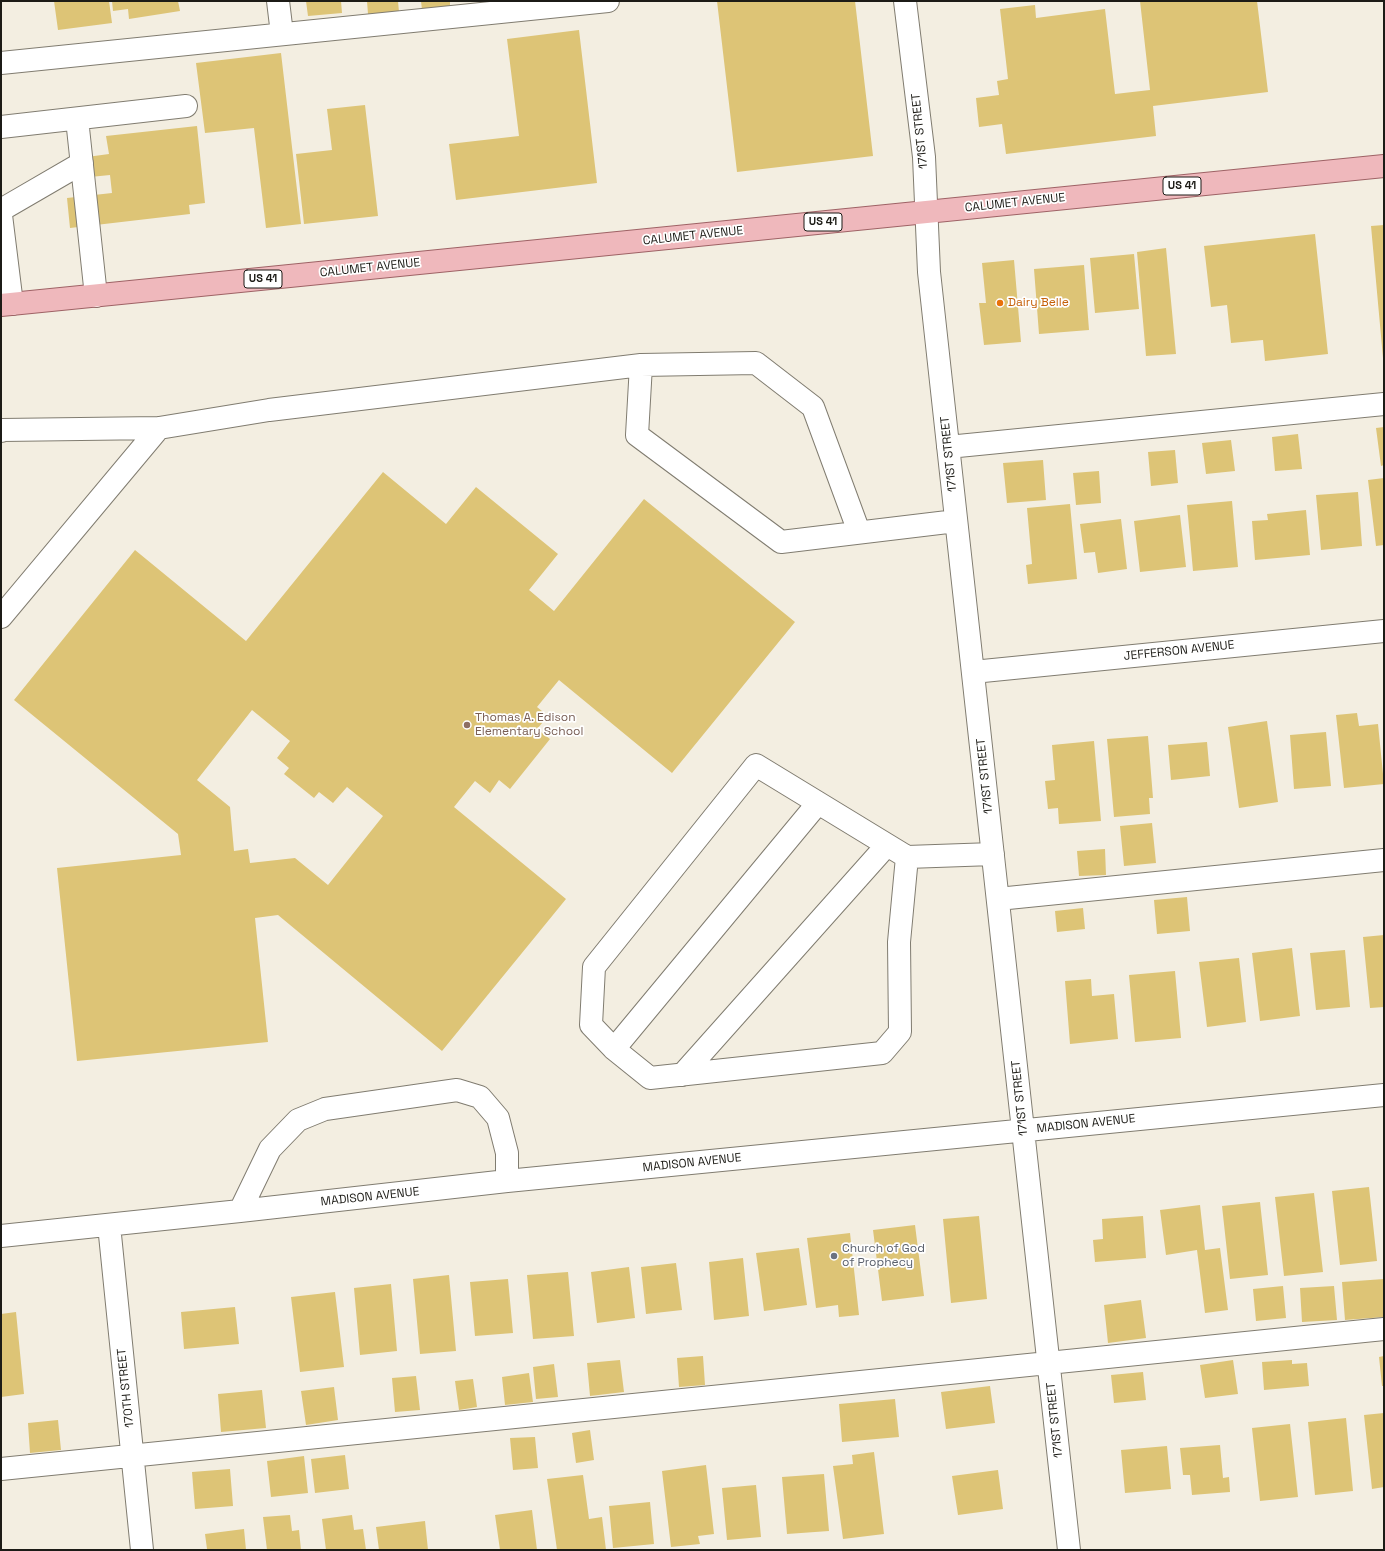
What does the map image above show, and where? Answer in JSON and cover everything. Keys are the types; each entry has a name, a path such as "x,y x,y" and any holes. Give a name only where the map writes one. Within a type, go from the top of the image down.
{"main road":[{"name":"CALUMET AVENUE","path":"6,305 1384,166"}],"street":[{"path":"278,1 282,34"},
{"path":"1,63 608,1"},
{"name":"171ST STREET","path":"905,1 924,157 929,272 1069,1550"},
{"path":"1,127 186,106"},
{"path":"77,119 96,296"},
{"path":"1,210 82,163"},
{"path":"1,215 6,305"},
{"path":"1,431 159,428 268,410 641,365 756,363 812,407 859,532"},
{"path":"641,365 637,435 781,542 956,520"},
{"path":"948,447 1384,404"},
{"path":"1,617 159,428"},
{"name":"JEFFERSON AVENUE","path":"973,672 1384,631"},
{"path":"907,857 899,942 900,1032 882,1053 650,1078 614,1049 591,1025 594,966 756,765 907,857 993,854"},
{"path":"614,1049 818,803"},
{"path":"682,1075 887,844"},
{"path":"998,899 1384,860"},
{"path":"240,1212 270,1149 298,1120 325,1109 457,1090 480,1097 498,1118 507,1153 507,1182"},
{"name":"MADISON AVENUE","path":"1,1236 240,1212 507,1182 1384,1095"},
{"name":"170TH STREET","path":"109,1225 142,1550"},
{"path":"1,1469 1384,1329"}],"building":[{"path":"54,1 109,1 112,23 58,30"},
{"path":"112,1 178,1 180,11 129,19 128,9 113,11"},
{"path":"306,1 341,1 342,13 308,16"},
{"path":"367,1 398,1 399,12 368,14"},
{"path":"421,1 450,1 450,7 422,10"},
{"path":"717,1 855,1 873,156 737,172"},
{"path":"1140,1 1257,1 1268,92 1153,106 1156,136 1006,154 1002,124 979,127 976,98 999,95 997,81 1008,79 1000,9 1035,5 1036,18 1105,9 1115,94 1150,90"},
{"path":"579,30 597,183 456,200 449,144 519,136 507,39"},
{"path":"281,53 301,224 266,228 254,128 205,133 196,63"},
{"path":"365,105 378,216 304,224 296,154 332,150 327,109"},
{"path":"197,126 205,203 189,205 190,214 70,228 67,198 112,193 110,175 90,177 87,157 109,154 106,136"},
{"path":"1384,225 1384,358 1383,358 1371,226"},
{"path":"1315,234 1328,354 1265,361 1263,340 1231,343 1227,305 1211,307 1204,246"},
{"path":"1166,248 1176,354 1146,356 1137,252"},
{"path":"1134,254 1139,309 1095,313 1090,258"},
{"name":"Dairy Belle","path":"1014,260 1021,342 984,345 979,303 986,303 982,263"},
{"path":"1084,265 1089,330 1039,334 1034,269"},
{"path":"1384,427 1384,465 1381,466 1376,428"},
{"path":"1298,434 1302,469 1275,471 1272,437"},
{"path":"1231,440 1235,471 1206,474 1202,443"},
{"path":"1175,450 1178,483 1151,486 1148,452"},
{"path":"1043,460 1046,500 1007,503 1003,463"},
{"path":"1099,471 1101,503 1076,505 1073,473"},
{"path":"383,472 446,524 476,487 558,554 529,590 554,611 644,499 795,622 672,773 559,680 537,707 548,716 537,729 550,739 510,789 499,780 490,793 475,781 454,807 566,899 442,1051 278,915 255,918 268,1042 77,1061 57,868 181,855 178,834 14,700 135,550 246,641","holes":["252,710 290,741 277,758 289,768 284,774 314,798 319,792 333,803 347,787 383,816 328,885 295,858 250,863 248,849 234,851 230,807 197,780"]},
{"path":"1384,478 1384,545 1376,546 1368,480"},
{"path":"1358,492 1362,546 1321,550 1316,495"},
{"path":"1232,501 1238,567 1193,571 1187,505"},
{"path":"1070,504 1077,579 1028,584 1026,565 1032,564 1027,508"},
{"path":"1306,510 1310,555 1255,560 1252,521 1268,520 1267,514"},
{"path":"1180,515 1186,567 1140,572 1134,521"},
{"path":"1121,519 1127,569 1098,573 1095,552 1084,553 1080,524"},
{"path":"1357,713 1359,726 1378,724 1384,784 1344,788 1336,715"},
{"path":"1267,721 1278,802 1239,808 1228,727"},
{"path":"1326,732 1331,786 1294,789 1290,735"},
{"path":"1148,736 1153,798 1149,798 1150,814 1114,817 1107,739"},
{"path":"1094,741 1101,821 1059,824 1058,808 1048,809 1045,781 1055,780 1052,745"},
{"path":"1207,742 1210,776 1171,780 1168,745"},
{"path":"1152,823 1156,863 1124,866 1120,826"},
{"path":"1105,849 1106,875 1079,876 1077,851"},
{"path":"1187,897 1190,931 1157,934 1154,900"},
{"path":"1083,908 1085,929 1057,932 1055,911"},
{"path":"1384,935 1384,1007 1370,1008 1363,937"},
{"path":"1292,948 1300,1016 1260,1021 1252,953"},
{"path":"1345,950 1350,1007 1316,1010 1310,953"},
{"path":"1239,958 1246,1022 1207,1027 1199,962"},
{"path":"1175,971 1181,1038 1135,1042 1129,975"},
{"path":"1091,979 1092,996 1114,994 1118,1039 1070,1044 1065,981"},
{"path":"1369,1187 1377,1261 1340,1265 1332,1191"},
{"path":"1314,1193 1323,1272 1284,1276 1275,1197"},
{"path":"1260,1202 1268,1275 1230,1279 1222,1206"},
{"path":"1200,1205 1205,1250 1220,1248 1228,1310 1205,1313 1197,1250 1166,1255 1160,1210"},
{"path":"979,1216 987,1299 951,1303 943,1219"},
{"path":"1143,1216 1146,1258 1095,1262 1093,1240 1103,1239 1102,1219"},
{"path":"915,1225 924,1296 882,1301 873,1230"},
{"path":"850,1233 859,1315 839,1317 838,1305 816,1308 807,1238"},
{"path":"799,1248 807,1305 764,1311 756,1253"},
{"path":"743,1258 749,1316 714,1320 709,1262"},
{"path":"676,1263 682,1310 646,1314 641,1267"},
{"path":"629,1267 635,1318 597,1323 591,1272"},
{"path":"568,1272 574,1336 533,1339 527,1275"},
{"path":"449,1275 456,1351 420,1354 413,1279"},
{"path":"508,1279 513,1333 475,1336 470,1282"},
{"path":"1384,1279 1384,1317 1345,1320 1342,1282"},
{"path":"391,1284 397,1351 360,1355 354,1288"},
{"path":"1283,1286 1286,1318 1256,1321 1253,1289"},
{"path":"1334,1286 1337,1320 1302,1322 1300,1288"},
{"path":"335,1292 344,1367 300,1372 291,1297"},
{"path":"1141,1300 1146,1338 1108,1343 1104,1305"},
{"path":"235,1307 239,1344 184,1349 181,1312"},
{"path":"16,1312 24,1394 1,1397 1,1314"},
{"path":"703,1356 705,1385 679,1387 677,1358"},
{"path":"1384,1356 1384,1386 1382,1386 1379,1357"},
{"path":"620,1360 624,1392 590,1396 587,1363"},
{"path":"1233,1360 1238,1394 1205,1398 1200,1365"},
{"path":"1292,1360 1292,1364 1307,1363 1309,1386 1264,1390 1262,1362"},
{"path":"554,1364 558,1397 536,1399 533,1367"},
{"path":"1143,1372 1146,1400 1114,1403 1111,1375"},
{"path":"529,1373 533,1402 505,1405 502,1377"},
{"path":"416,1376 420,1410 395,1412 392,1378"},
{"path":"473,1379 477,1407 459,1410 455,1381"},
{"path":"990,1386 995,1423 946,1429 941,1392"},
{"path":"334,1387 338,1420 306,1425 301,1391"},
{"path":"262,1390 266,1428 221,1432 218,1394"},
{"path":"895,1399 899,1437 842,1442 839,1404"},
{"path":"1384,1413 1384,1487 1372,1489 1364,1415"},
{"path":"1346,1418 1353,1491 1315,1495 1308,1422"},
{"path":"58,1420 61,1450 30,1453 28,1423"},
{"path":"1290,1424 1298,1497 1260,1501 1252,1428"},
{"path":"590,1430 594,1460 576,1463 572,1433"},
{"path":"535,1437 538,1468 513,1470 510,1438"},
{"path":"1220,1445 1223,1478 1229,1477 1230,1492 1192,1495 1190,1475 1183,1475 1180,1448"},
{"path":"1167,1446 1171,1489 1125,1493 1121,1450"},
{"path":"874,1452 884,1534 843,1539 833,1466 853,1464 852,1455"},
{"path":"345,1455 349,1489 315,1493 311,1459"},
{"path":"304,1456 308,1493 271,1497 267,1461"},
{"path":"706,1465 714,1534 698,1536 700,1544 671,1547 662,1471"},
{"path":"230,1469 233,1506 195,1509 192,1472"},
{"path":"998,1470 1003,1509 958,1515 952,1476"},
{"path":"824,1474 829,1531 787,1534 782,1477"},
{"path":"583,1475 589,1519 602,1517 606,1550 557,1550 547,1479"},
{"path":"756,1485 761,1537 727,1540 722,1488"},
{"path":"650,1502 654,1544 613,1548 609,1506"},
{"path":"532,1510 537,1550 500,1550 495,1515"},
{"path":"290,1515 292,1531 299,1530 301,1550 267,1550 263,1517"},
{"path":"352,1515 354,1530 363,1529 366,1550 326,1550 322,1519"},
{"path":"425,1521 428,1550 379,1550 376,1527"},
{"path":"244,1529 246,1550 203,1550 207,1549 205,1534"}],"place":[{"name":"Dairy Belle","path":"1000,303"},
{"name":"Thomas A. Edison Elementary School","path":"467,725"},
{"name":"Church of God of Prophecy","path":"834,1256"}]}
